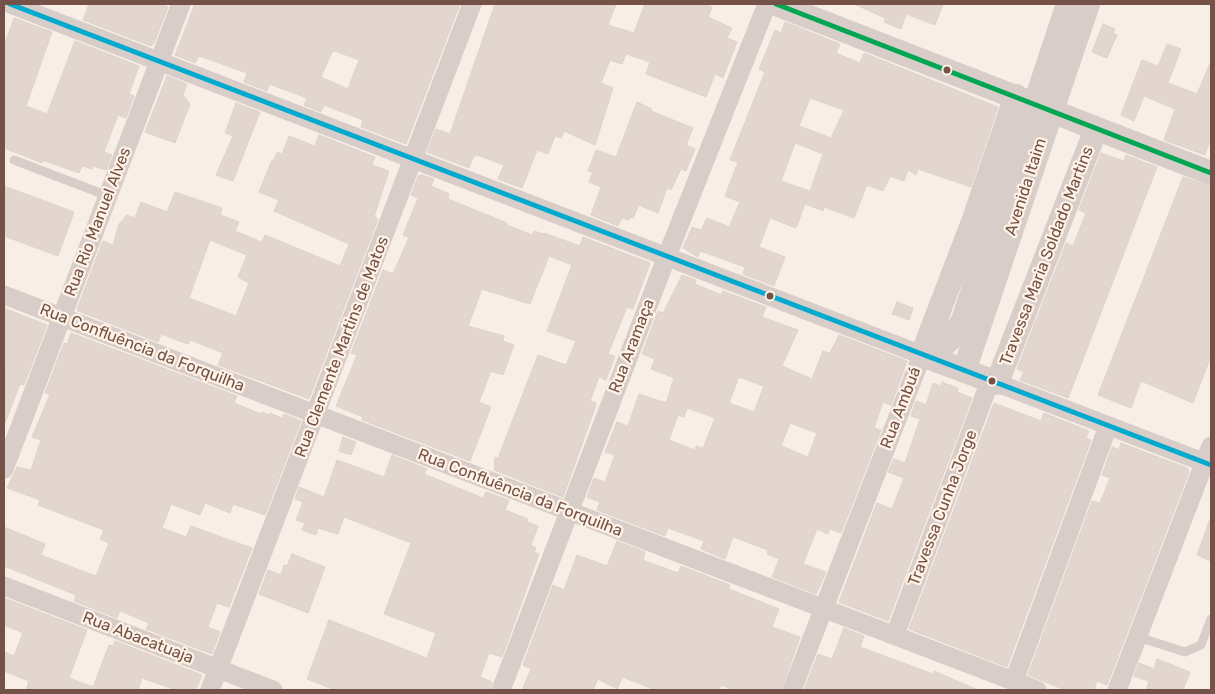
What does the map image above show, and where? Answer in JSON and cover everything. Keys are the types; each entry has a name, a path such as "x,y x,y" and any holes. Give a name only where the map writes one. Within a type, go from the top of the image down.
{"street":[{"path":"4,18 9,4 1108,426 1209,458 1118,690"},
{"name":"Rua Rio Manuel Alves","path":"4,469 181,4"},
{"name":"Rua Clemente Martins de Matos","path":"210,690 472,4"},
{"name":"Rua Aramaça","path":"501,690 667,256 767,4"},
{"path":"776,4 1211,173"},
{"name":"Avenida Itaim","path":"964,371 970,327 1068,4"},
{"name":"Avenida Itaim","path":"926,356 970,327 1088,4"},
{"name":"Rua Ambuá","path":"792,690 823,608 926,356 1016,96"},
{"name":"Travessa Maria Soldado Martins","path":"994,382 1096,129"},
{"name":"Rua Confluência da Forquilha","path":"4,295 1036,690"},
{"name":"Travessa Cunha Jorge","path":"895,635 994,382"},
{"path":"1014,682 1108,426"},
{"name":"Rua Abacatuaja","path":"4,586 273,690"}],"lane":[{"path":"14,160 108,196"},
{"path":"1138,637 1185,652 1202,645 1211,620"}],"building":[{"path":"89,4 162,4 168,7 154,43 151,46 83,20"},
{"path":"195,4 460,4 406,144 361,127 363,120 324,105 321,112 304,105 307,98 269,84 267,91 244,82 247,73 199,56 195,63 175,55","holes":["335,51 359,60 348,89 321,77 332,52"]},
{"path":"495,4 616,4 608,25 634,33 645,4 704,4 712,7 708,17 732,28 727,38 737,42 723,78 715,74 706,97 646,74 650,62 626,54 622,64 610,60 601,83 613,88 595,145 564,131 561,138 555,136 548,154 537,150 522,188 498,179 504,165 477,155 474,156 469,168 427,152 436,129 450,134"},
{"path":"854,4 943,4 935,25 906,14 901,29 884,22 885,18"},
{"path":"14,18 52,32 26,106 47,114 75,41 139,66 129,94 134,96 126,118 118,115 104,152 112,155 106,170 93,166 92,169 82,166 79,173 42,160 42,163 4,148 4,46"},
{"path":"785,22 840,44 836,53 860,63 864,53 998,107 971,187 918,169 916,175 908,170 904,181 890,176 883,191 867,185 854,218 824,207 823,211 805,204 796,228 770,218 759,247 785,257 774,286 743,274 745,267 700,251 698,257 683,248 692,227 701,230 707,218 729,227 740,202 725,196 738,162 730,160 765,72 759,69 775,30 781,33","holes":["810,98 844,110 831,138 799,126","795,143 823,154 810,191 781,181"]},
{"path":"1103,24 1115,29 1113,33 1117,35 1107,58 1092,52"},
{"path":"1167,44 1181,49 1168,83 1197,94 1211,61 1211,138 1205,155 1164,140 1175,109 1144,96 1134,121 1121,115 1142,60 1158,66"},
{"path":"167,76 187,84 183,95 190,104 175,143 145,132"},
{"path":"637,102 652,109 651,111 693,128 686,145 695,149 686,171 681,169 671,190 667,188 658,213 639,205 633,218 630,217 629,220 622,218 618,226 591,215 601,187 589,182 593,172 588,171 596,150 616,157"},
{"path":"236,103 260,112 233,181 216,175 233,136 225,133"},
{"path":"319,135 375,157 372,165 389,171 374,217 378,219 309,399 218,365 223,353 190,340 188,344 161,334 158,342 78,311 77,309 103,241 113,245 119,224 127,215 135,218 141,202 167,212 175,192 222,208 220,215 239,222 235,231 262,242 265,235 340,266 349,244 274,211 279,200 259,192 272,160 274,160 277,152 282,154 289,136 315,146","holes":["210,240 247,255 238,277 249,283 236,316 189,298"]},
{"path":"1101,153 1124,161 1126,155 1157,167 1068,398 1020,380 1024,372 1017,369 1066,243 1073,246 1086,213 1079,210"},
{"path":"422,175 434,179 431,186 449,194 448,199 532,235 534,231 544,233 580,246 583,237 650,263 633,309 627,307 608,354 615,356 606,380 599,377 590,401 596,403 595,408 563,497 494,470 495,457 498,458 538,355 566,365 576,341 547,331 572,265 549,256 530,304 482,289 468,326 504,336 503,341 514,345 503,375 491,371 479,402 491,407 470,461 362,420 363,417 336,406 357,355 351,353 383,270 393,274 409,237 403,235 418,198 411,195 418,176"},
{"path":"1183,177 1211,186 1211,356 1193,403 1141,381 1131,408 1098,395"},
{"path":"4,186 74,212 58,256 4,236"},
{"path":"682,275 696,280 695,284 721,295 723,291 766,307 762,317 798,330 782,366 812,379 823,351 830,353 839,335 907,361 891,405 883,402 874,428 881,430 841,533 830,529 828,534 817,529 803,564 826,572 816,594 772,577 779,559 767,554 768,550 733,537 725,559 701,549 704,541 668,528 665,536 597,510 600,502 587,497 594,478 605,482 615,455 605,452 617,422 628,426 639,394 666,403 674,378 651,369 655,359 642,354 658,311 663,313","holes":["739,377 764,386 754,412 729,403","687,408 715,418 703,448 696,446 695,450 669,440 678,415 684,417","790,423 817,433 808,457 781,446"]},
{"path":"897,302 913,308 909,320 892,314"},
{"path":"4,308 47,325 24,385 20,384 5,423"},
{"path":"71,333 237,396 234,403 261,414 262,412 269,415 270,413 282,418 284,414 301,421 265,515 233,504 230,513 205,503 200,515 171,504 162,528 186,537 191,526 252,548 229,607 217,603 208,627 220,632 212,654 146,629 149,623 120,611 117,618 74,601 76,595 4,566 4,527 45,544 41,555 96,576 109,543 100,539 104,530 38,505 40,500 7,488 17,467 31,470 41,440 32,437 50,394 45,393 64,343 67,344"},
{"path":"942,382 958,388 957,392 972,398 888,621 839,602 877,503 892,509 904,478 888,472 894,459 905,463 920,419 911,416 916,401 926,405 933,383 940,386"},
{"path":"994,403 1041,421 1044,413 1089,431 1086,438 1091,440 1007,667 909,629"},
{"path":"343,437 356,442 351,455 339,451"},
{"path":"1121,443 1187,468 1189,472 1107,685 1097,681 1094,690 1065,690 1028,675 1092,501 1100,503 1110,478 1102,475 1112,447 1119,450"},
{"path":"392,455 427,469 424,474 483,498 486,492 509,500 505,510 528,519 527,522 538,526 531,545 536,548 534,552 539,554 502,657 489,653 480,677 492,682 490,690 335,690 307,679 329,620 427,658 436,633 384,614 411,543 344,517 338,534 318,528 316,535 302,530 305,523 296,520 303,502 295,499 299,487 324,497 337,460 384,477"},
{"path":"1211,520 1211,561 1197,555"},
{"path":"617,541 645,552 643,560 678,573 681,566 730,585 729,589 779,609 772,627 800,637 781,690 734,690 721,685 719,690 655,690 623,677 617,689 598,679 593,690 522,690 531,669 523,665 553,585 564,590 577,555 607,566"},
{"path":"292,554 325,567 308,613 259,594 268,570 281,575 284,565 287,566"},
{"path":"4,598 87,630 69,678 93,687 109,645 113,646 115,641 202,675 196,690 176,690 142,678 138,690 26,690 29,681 4,671 4,652 14,656 23,633 4,625"},
{"path":"844,628 864,636 860,647 933,674 934,671 978,690 804,690 818,654 832,659"},
{"path":"1157,659 1190,672 1183,690 1146,690 1149,681 1134,676 1139,663 1154,669"}],"transit line":[{"path":"10,4 1211,465"},
{"path":"776,4 1211,173"}]}
